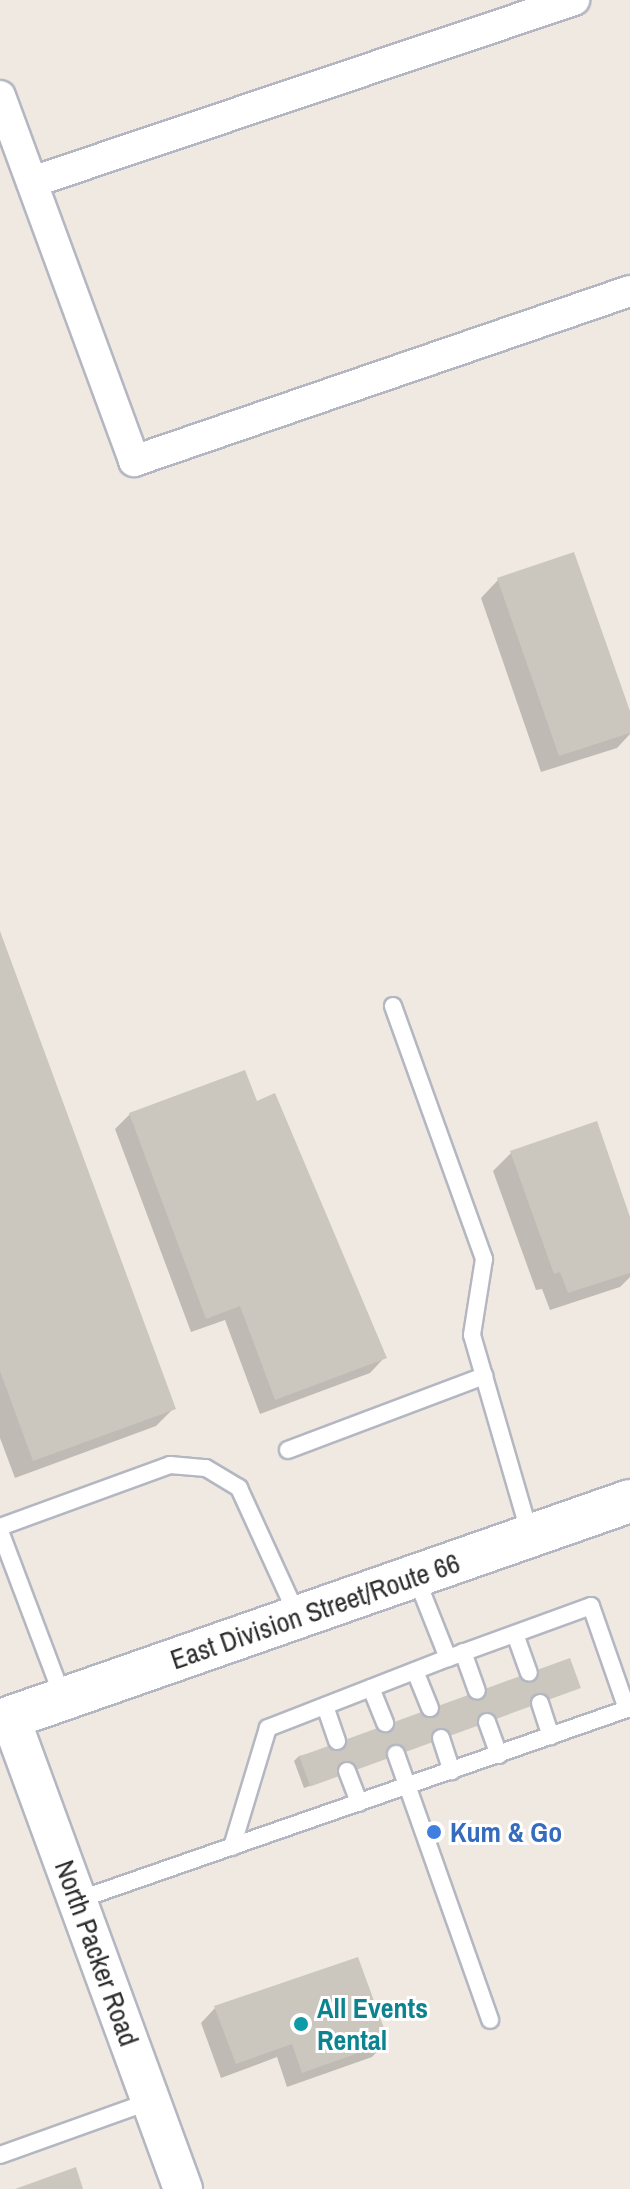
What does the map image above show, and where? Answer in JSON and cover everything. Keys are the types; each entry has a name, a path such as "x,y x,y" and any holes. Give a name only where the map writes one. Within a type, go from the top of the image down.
{"main road":[{"name":"East Division Street/Route 66","path":"5,1719 630,1501"}],"street":[{"path":"32,182 574,0"},
{"path":"0,96 134,461 630,291"},
{"name":"North Packer Road","path":"5,1719 78,1900 183,2189"}],"lane":[{"path":"393,1006 484,1259 472,1335 530,1536"},
{"path":"288,1450 484,1376"},
{"path":"63,1699 0,1529 170,1465 206,1468 239,1488 298,1617"},
{"path":"415,1575 455,1655 477,1691"},
{"path":"78,1900 232,1847 359,1803 408,1785 499,1755 627,1709 591,1606 268,1728 232,1847"},
{"path":"515,1634 529,1673"},
{"path":"415,1671 430,1708"},
{"path":"371,1688 385,1723"},
{"path":"540,1703 551,1736"},
{"path":"325,1706 337,1741"},
{"path":"487,1722 499,1755"},
{"path":"441,1738 452,1771"},
{"path":"396,1754 490,2020"},
{"path":"347,1771 359,1803"},
{"path":"0,2155 151,2101"}],"building":[{"path":"574,552 630,711 630,733 559,756 497,578"},
{"path":"0,931 176,1409 33,1461 0,1371"},
{"path":"245,1070 257,1101 275,1093 387,1358 275,1400 240,1306 206,1319 129,1113"},
{"path":"597,1121 630,1217 630,1273 568,1293 560,1272 554,1274 510,1151"},
{"path":"570,1658 581,1688 310,1787 299,1757"},
{"name":"All Events Rental","path":"358,1957 389,2042 302,2073 292,2044 236,2064 214,2006"},
{"path":"76,2167 83,2189 15,2189"}],"place":[{"name":"Kum & Go","path":"434,1832"},
{"name":"All Events Rental","path":"301,2024"}]}
